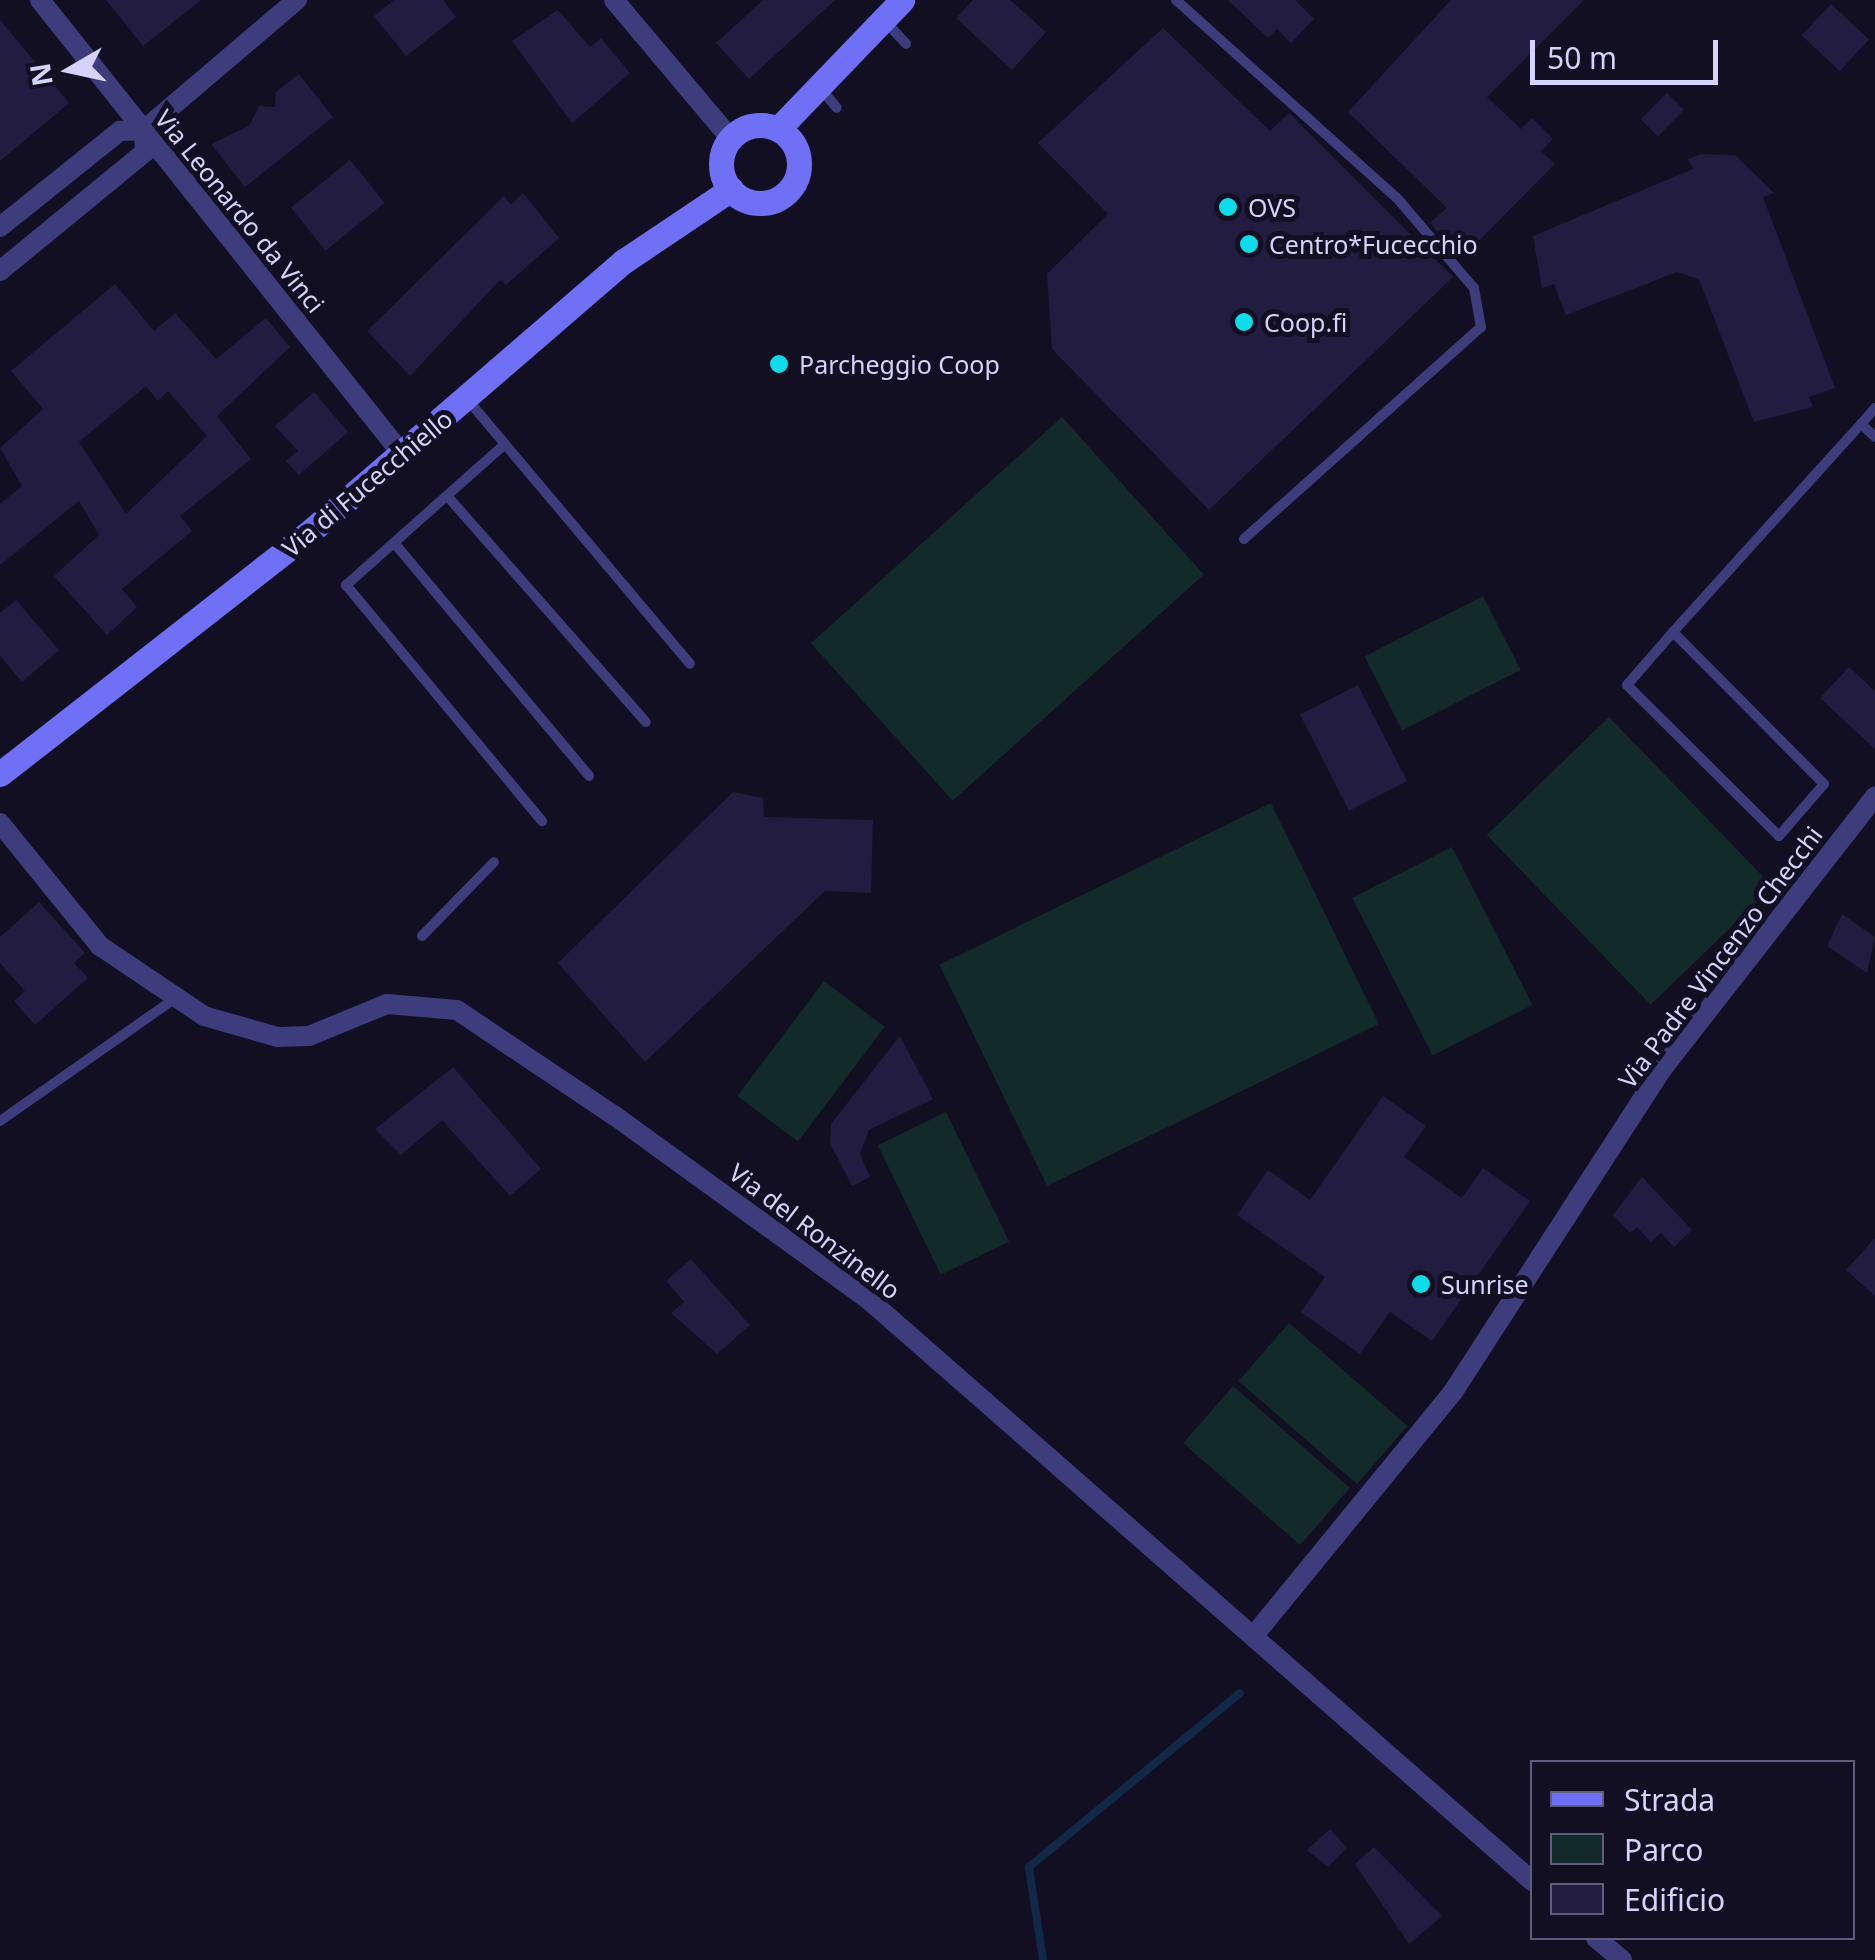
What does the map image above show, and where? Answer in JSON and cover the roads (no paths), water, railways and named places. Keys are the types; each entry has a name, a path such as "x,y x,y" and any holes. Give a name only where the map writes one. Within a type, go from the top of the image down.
{"main road":[{"path":"778,129 815,82 892,9"},
{"path":"753,126 778,129 800,160 793,186 762,203 731,189 722,158 731,139 753,126"},
{"name":"Via di Fucecchiello","path":"0,774 402,454 624,262 731,189"}],"street":[{"name":"Via Leonardo da Vinci","path":"40,0 402,454"},
{"path":"0,227 120,131 144,130 297,0"},
{"path":"614,0 731,139"},
{"path":"0,272 145,152 144,130"},
{"name":"Via Padre Vincenzo Checchi","path":"1255,1634 1453,1392 1662,1069 1875,796"},
{"name":"Via del Ronzinello","path":"0,823 100,946 172,1000 277,1037 309,1036 388,1004 456,1010 869,1300 1255,1634 1530,1879"},
{"path":"1598,1940 1622,1960"}],"lane":[{"path":"1176,0 1397,198 1474,288 1481,327 1244,539"},
{"path":"892,9 906,44"},
{"path":"815,82 837,108"},
{"path":"468,399 690,664"},
{"path":"1673,632 1824,784 1779,836 1627,685 1673,632 1875,408"},
{"path":"1861,424 1875,437"},
{"path":"505,444 449,498 346,585 542,821"},
{"path":"449,498 646,722"},
{"path":"396,544 589,776"},
{"path":"422,936 494,862"},
{"path":"0,1121 172,1000"}],"waterway":[{"path":"1043,1960 1029,1867 1240,1693"}],"place":[{"name":"OVS","path":"1228,207"},
{"name":"Centro*Fucecchio","path":"1249,244"},
{"name":"Coop.fi","path":"1244,322"},
{"name":"Parcheggio Coop","path":"779,364"},
{"name":"Sunrise","path":"1421,1284"}]}
